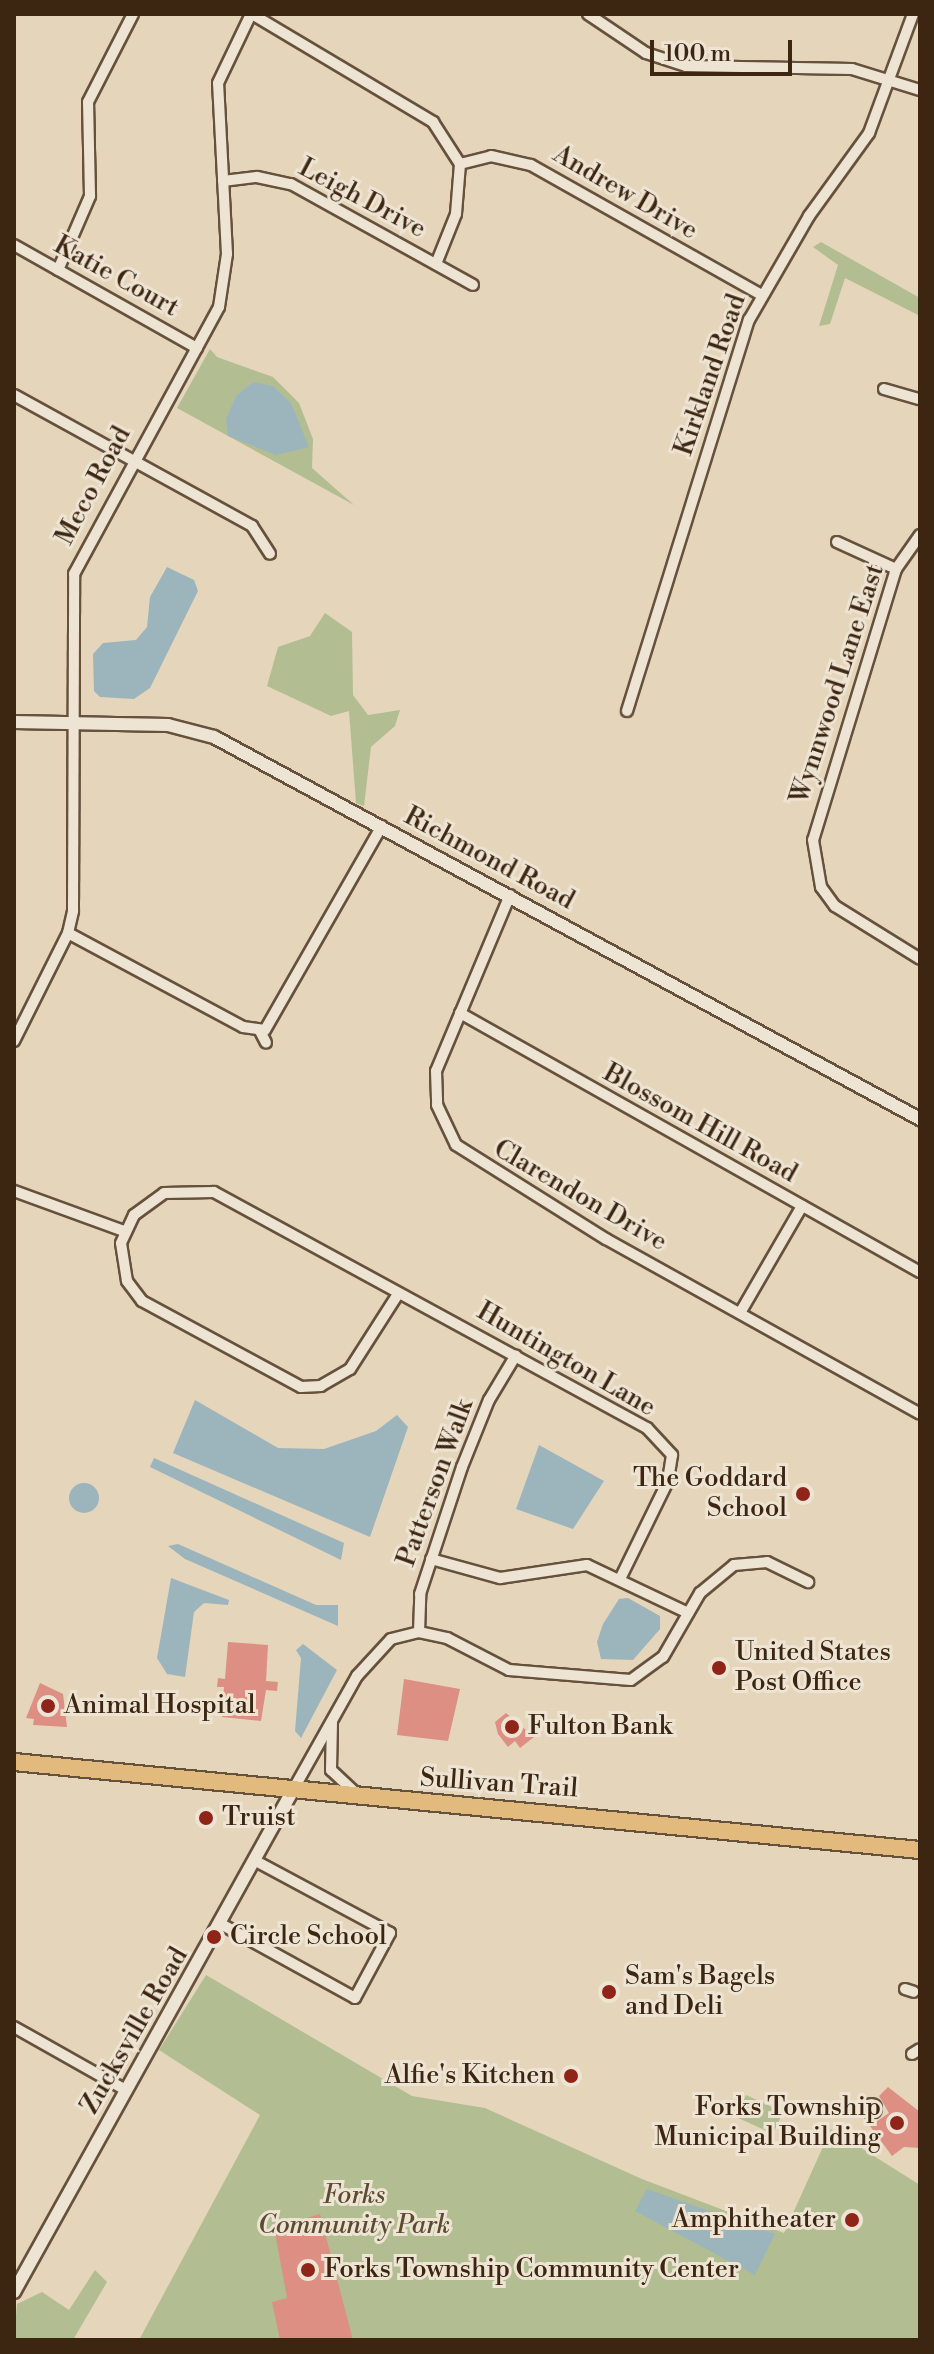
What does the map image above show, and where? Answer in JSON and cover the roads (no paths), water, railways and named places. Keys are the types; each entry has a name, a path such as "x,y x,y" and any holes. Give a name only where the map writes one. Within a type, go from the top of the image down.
{"main road":[{"name":"Sullivan Trail","path":"14,1762 920,1850"}],"street":[{"path":"58,270 90,196 88,102 133,14"},
{"path":"251,14 420,109 460,164 456,214 436,264"},
{"name":"Meco Road","path":"14,1041 68,933 75,862 72,721 74,574 133,460 197,348 226,282 218,83 251,14"},
{"path":"588,14 638,48 686,66 852,69 891,78 920,90"},
{"name":"Kirkland Road","path":"627,711 741,341 762,295 869,133 913,14"},
{"name":"Andrew Drive","path":"460,164 491,156 531,165 762,295"},
{"name":"Leigh Drive","path":"223,181 257,177 291,184 473,285"},
{"name":"Katie Court","path":"14,245 197,348"},
{"path":"884,389 920,399"},
{"path":"14,395 252,526 270,554"},
{"name":"Wynnwood Lane East","path":"920,535 896,569 813,851 821,887 835,906 920,959"},
{"path":"837,542 896,569"},
{"name":"Richmond Road","path":"14,722 72,721 200,731 382,826 920,1119"},
{"path":"260,1031 276,1017 382,826"},
{"name":"Clarendon Drive","path":"510,895 460,1013 436,1082 441,1118 456,1145 740,1313 920,1414"},
{"path":"68,933 260,1031 266,1043"},
{"name":"Blossom Hill Road","path":"460,1013 920,1272"},
{"name":"Huntington Lane","path":"124,1231 164,1193 203,1189 636,1421 672,1455 663,1499 621,1577"},
{"path":"14,1191 124,1231 123,1268 142,1301 301,1387 321,1386 350,1369 398,1294"},
{"path":"740,1313 802,1206"},
{"name":"Patterson Walk","path":"419,1632 420,1594 431,1559 481,1418 516,1355"},
{"path":"431,1559 487,1577 587,1565 621,1577 688,1613"},
{"path":"293,1790 333,1716 372,1655 391,1639 419,1632 447,1638 509,1670 620,1681 640,1677 663,1657 709,1583 734,1565 767,1562 808,1582"},
{"path":"333,1716 331,1770 361,1796"},
{"name":"Zucksville Road","path":"14,2292 293,1790"},
{"path":"221,1924 355,1998 390,1933 256,1861"},
{"path":"14,2027 126,2090"}],"water":[{"path":"253,382 273,386 291,403 309,447 276,455 228,436 226,419 236,396"},
{"path":"167,567 194,580 198,591 150,688 134,699 100,697 94,691 93,654 103,643 136,640 147,627 150,597"},
{"path":"195,1400 278,1448 324,1449 376,1431 397,1415 408,1427 370,1537 173,1453"},
{"path":"539,1445 604,1481 573,1529 516,1509"},
{"path":"154,1458 344,1543 341,1560 150,1467"},
{"path":"84,1483 95,1487 99,1498 95,1509 84,1513 73,1509 69,1498 73,1487"},
{"path":"178,1544 316,1605 338,1605 338,1626 185,1559 168,1546"},
{"path":"171,1578 229,1600 228,1605 204,1603 194,1612 185,1677 167,1674 157,1658"},
{"path":"628,1598 660,1616 660,1629 633,1660 601,1659 597,1642 603,1624 619,1599"},
{"path":"303,1644 337,1670 301,1738 295,1731 301,1658 296,1650"},
{"path":"647,2189 775,2234 755,2275 635,2211"}],"place":[{"name":"The Goddard School","path":"803,1494"},
{"name":"United States Post Office","path":"719,1668"},
{"name":"Animal Hospital","path":"48,1706"},
{"name":"Fulton Bank","path":"512,1727"},
{"name":"Truist","path":"206,1818"},
{"name":"Circle School","path":"214,1937"},
{"name":"Sam's Bagels and Deli","path":"609,1992"},
{"name":"Alfie's Kitchen","path":"571,2076"},
{"name":"Forks Township Municipal Building","path":"897,2123"},
{"name":"Amphitheater","path":"852,2220"},
{"name":"Forks Township Community Center","path":"308,2270"}],"park label":[{"name":"Forks Community Park","path":"354,2211"}]}
